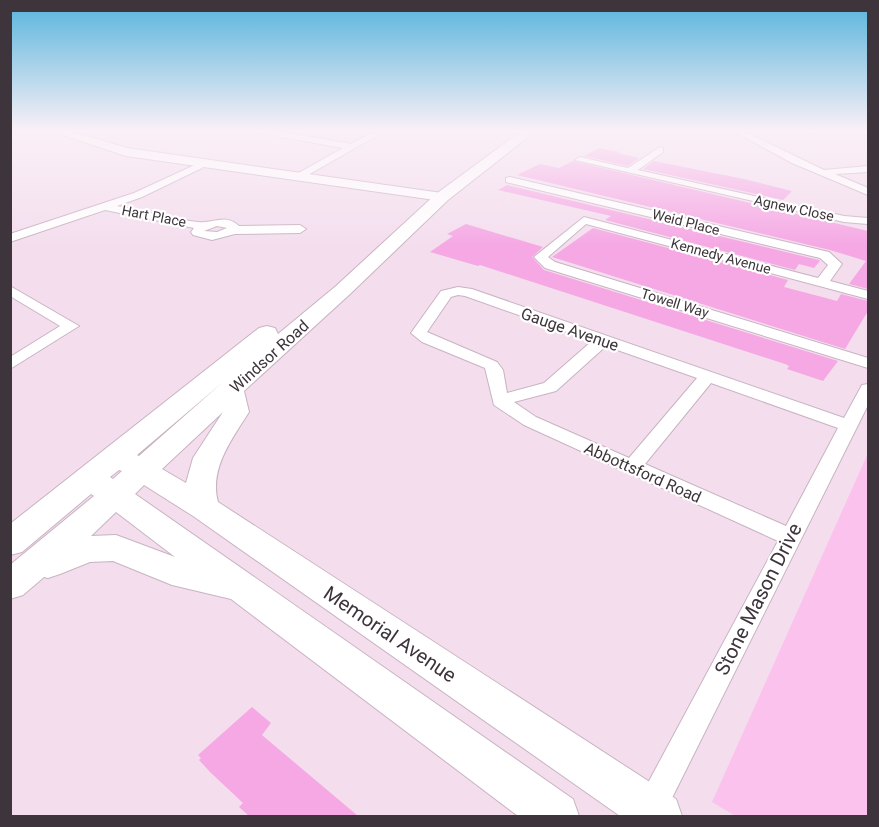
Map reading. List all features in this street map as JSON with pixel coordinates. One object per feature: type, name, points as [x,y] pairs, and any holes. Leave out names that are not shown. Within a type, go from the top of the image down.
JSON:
[{"type":"main road","name":"Windsor Road","points":[[14,582],[103,487],[314,294],[469,169]]},
{"type":"main road","name":"Windsor Road","points":[[131,463],[231,390],[343,290],[435,196],[475,169]]},
{"type":"main road","points":[[204,508],[199,488],[201,472],[236,412],[231,390]]},
{"type":"main road","name":"Memorial Avenue","points":[[131,463],[204,508],[654,813]]},
{"type":"main road","name":"Windsor Road","points":[[10,543],[103,487]]},
{"type":"main road","points":[[103,487],[556,816]]},
{"type":"main road","points":[[14,582],[72,553],[101,547],[116,548],[184,575],[241,589]]},
{"type":"street","points":[[10,238],[144,193],[194,169]]},
{"type":"street","points":[[238,169],[435,196]]},
{"type":"street","points":[[299,177],[314,169]]},
{"type":"street","name":"Agnew Close","points":[[619,169],[844,219],[868,221]]},
{"type":"street","points":[[630,171],[633,169]]},
{"type":"street","points":[[815,169],[868,192]]},
{"type":"street","points":[[826,173],[868,170]]},
{"type":"street","name":"Weid Place","points":[[510,180],[824,255],[835,264],[821,283]]},
{"type":"street","name":"Hart Place","points":[[106,207],[201,226],[223,222],[234,226],[232,231],[300,229]]},
{"type":"street","name":"Kennedy Avenue","points":[[584,220],[865,295]]},
{"type":"street","name":"Towell Way","points":[[584,220],[541,255],[541,260],[868,363]]},
{"type":"street","points":[[10,290],[72,326],[10,364]]},
{"type":"street","name":"Gauge Avenue","points":[[500,401],[495,370],[491,365],[427,339],[419,333],[446,294],[458,291],[468,292],[849,426]]},
{"type":"street","points":[[500,401],[550,387],[603,340]]},
{"type":"street","points":[[632,466],[707,377]]},
{"type":"street","name":"Stone Mason Drive","points":[[654,813],[790,537],[868,389]]},
{"type":"street","name":"Abbottsford Road","points":[[500,401],[530,421],[790,537]]},
{"type":"shaded area","points":[[868,453],[868,816],[735,816],[712,802]]},
{"type":"building","points":[[530,169],[605,169],[868,231],[868,289],[849,284],[866,261],[830,250],[517,175]]},
{"type":"building","points":[[643,169],[692,169],[792,191],[783,200]]},
{"type":"building","points":[[507,185],[820,261],[814,268],[799,264],[795,270],[605,220],[611,216],[498,190]]},
{"type":"building","points":[[466,224],[543,247],[532,257],[544,270],[838,361],[823,381],[787,369],[789,366],[785,364],[480,265],[430,252],[453,236],[447,234]]},
{"type":"building","points":[[593,228],[788,280],[784,287],[837,301],[841,294],[868,301],[868,311],[845,349],[552,257]]},
{"type":"building","points":[[252,707],[271,723],[262,735],[358,816],[249,816],[239,807],[243,803],[210,772],[199,760],[201,758],[198,755]]}]
